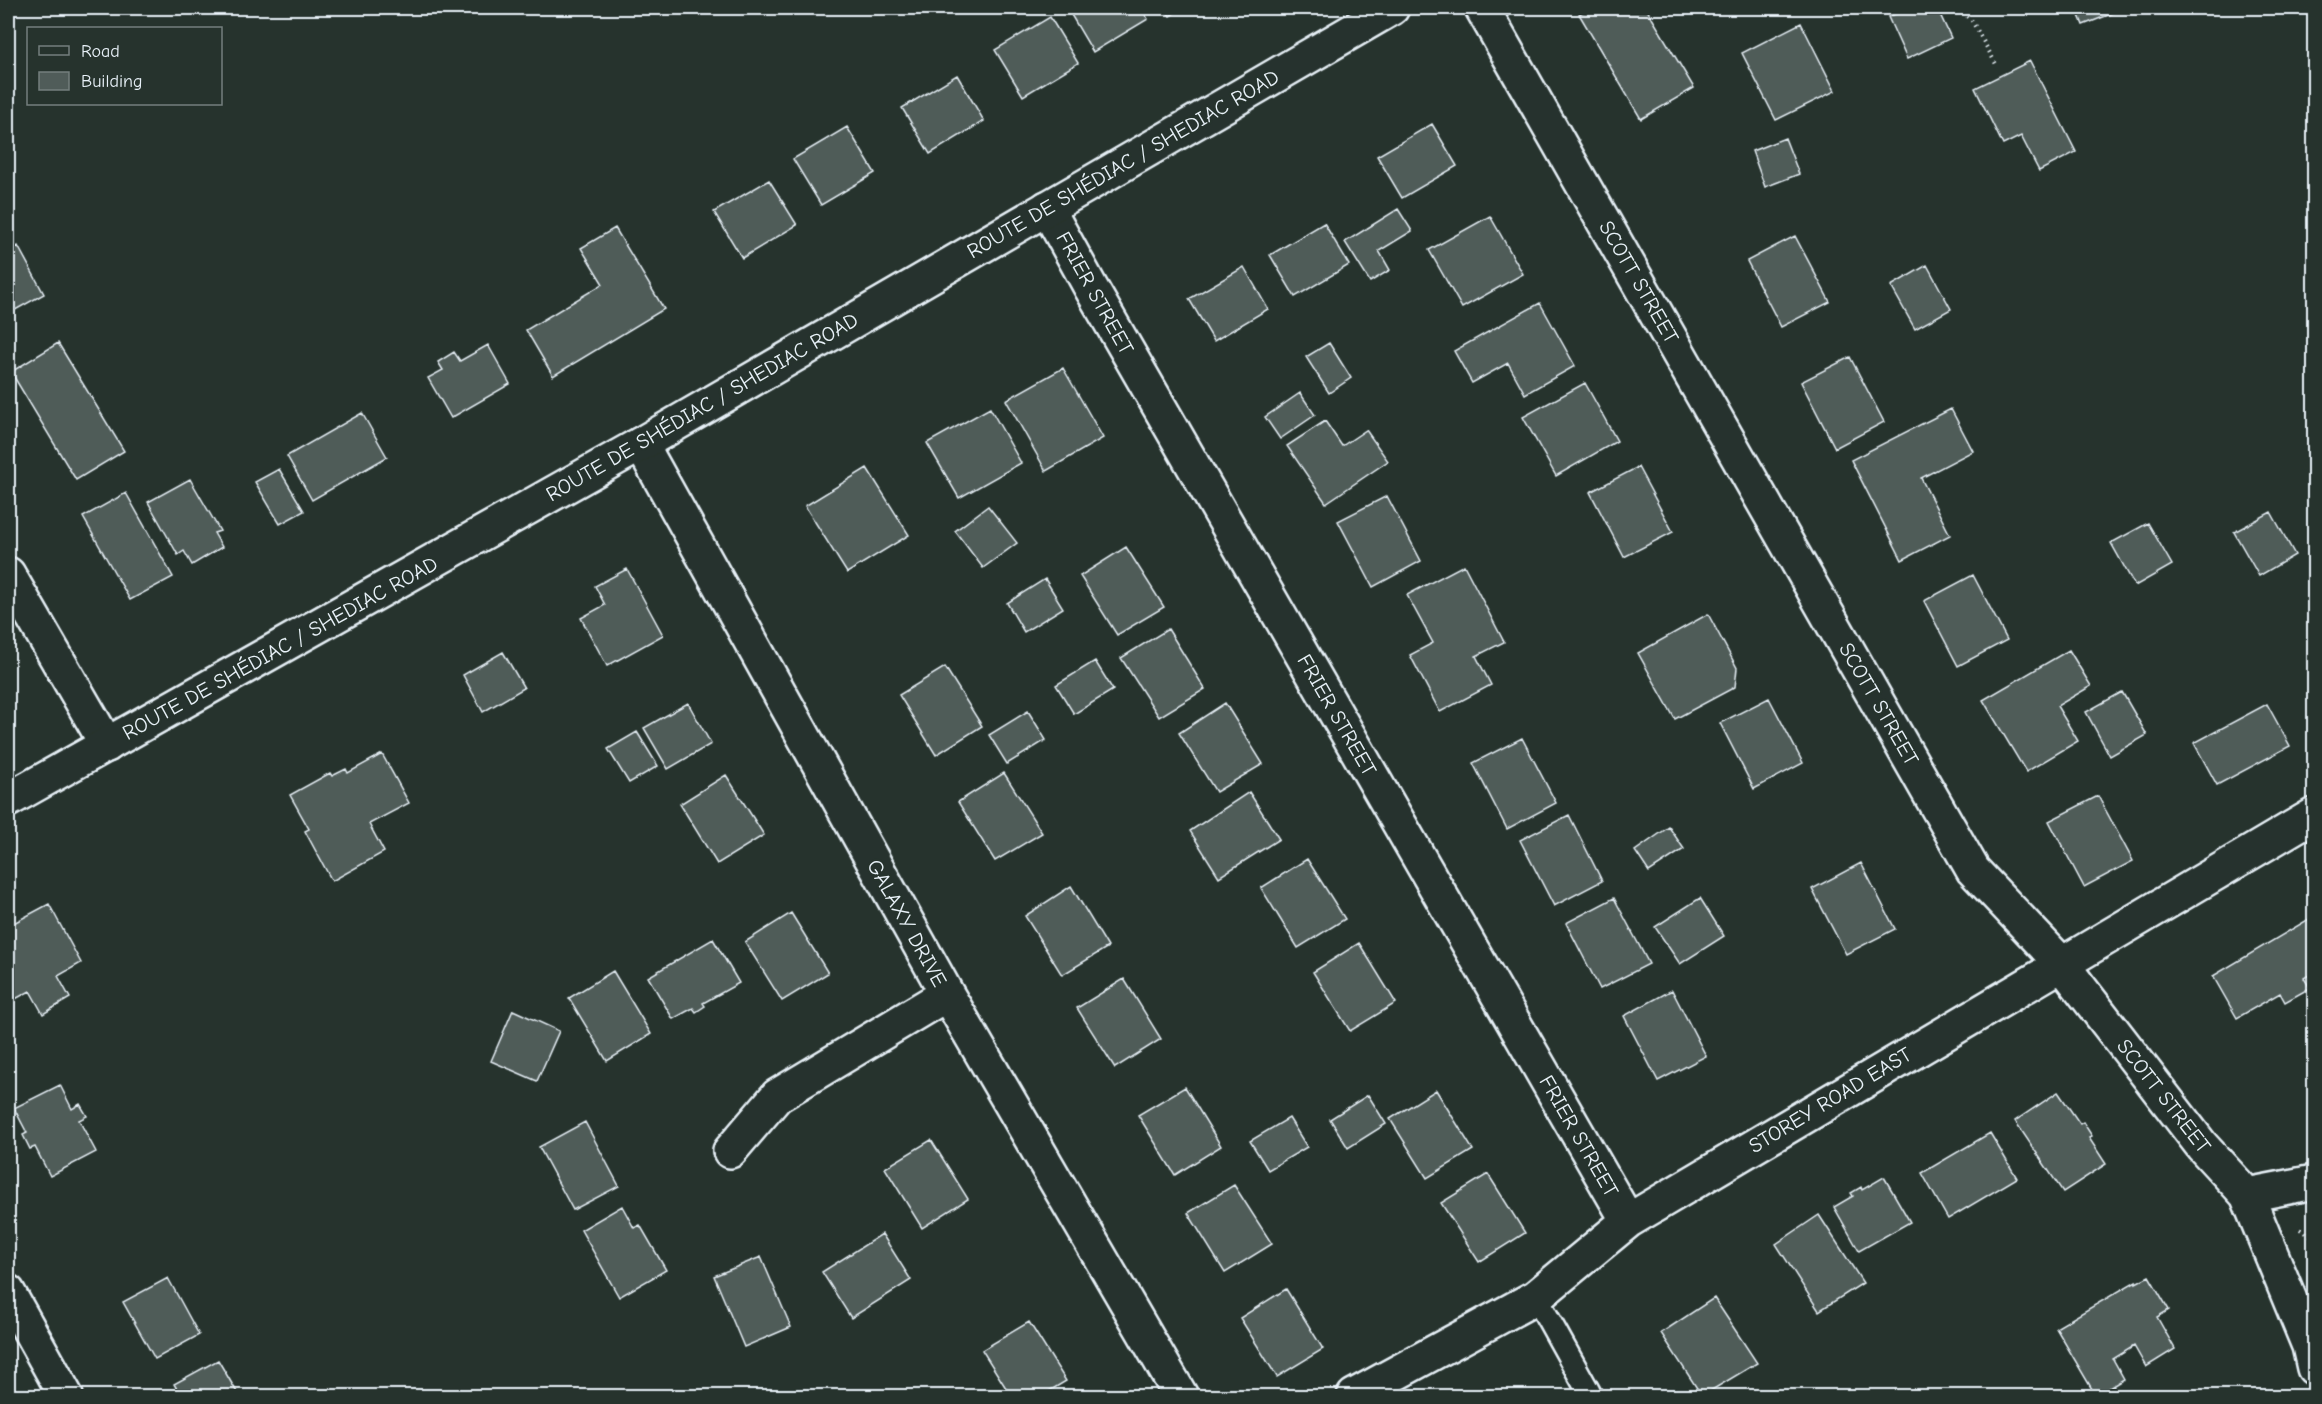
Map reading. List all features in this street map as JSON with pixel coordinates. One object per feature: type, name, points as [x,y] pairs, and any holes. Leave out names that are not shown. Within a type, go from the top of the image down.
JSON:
[{"type":"street","name":"ROUTE DE SHÉDIAC / SHEDIAC ROAD","points":[[8,800],[641,444],[1392,8]]},
{"type":"street","name":"SCOTT STREET","points":[[1482,8],[1973,870],[2061,963],[2202,1146],[2247,1195],[2309,1346],[2314,1368]]},
{"type":"street","name":"FRIER STREET","points":[[1047,208],[1628,1221]]},
{"type":"street","name":"GALAXY DRIVE","points":[[641,444],[946,994],[1181,1396]]},
{"type":"street","points":[[8,574],[107,745]]},
{"type":"street","name":"STOREY ROAD EAST","points":[[1354,1396],[1536,1297],[1628,1221],[2314,815]]},
{"type":"street","points":[[730,1151],[777,1096],[946,994]]},
{"type":"street","points":[[2247,1195],[2314,1182]]},
{"type":"street","points":[[8,1292],[66,1396]]},
{"type":"lane","points":[[1536,1297],[1591,1396]]},
{"type":"path","points":[[1958,8],[1972,21],[1996,64]]},
{"type":"building","points":[[1067,8],[1141,8],[1148,19],[1093,52]]},
{"type":"building","points":[[1164,8],[1183,8],[1170,16]]},
{"type":"building","points":[[1590,8],[1646,8],[1694,88],[1641,119],[1579,14]]},
{"type":"building","points":[[1910,8],[1937,8],[1951,38],[1907,59],[1888,17]]},
{"type":"building","points":[[2076,8],[2114,8],[2116,12],[2083,25]]},
{"type":"building","points":[[1050,17],[1078,63],[1023,96],[995,50]]},
{"type":"building","points":[[1801,23],[1835,91],[1776,120],[1742,53]]},
{"type":"building","points":[[2030,61],[2076,152],[2039,171],[2021,136],[2003,145],[1975,88]]},
{"type":"building","points":[[957,75],[984,121],[930,154],[902,108]]},
{"type":"building","points":[[1432,124],[1457,166],[1402,198],[1377,156]]},
{"type":"building","points":[[847,127],[875,173],[821,205],[793,159]]},
{"type":"building","points":[[1785,138],[1799,174],[1765,187],[1752,151]]},
{"type":"building","points":[[769,180],[797,225],[742,258],[714,212]]},
{"type":"building","points":[[1398,209],[1412,231],[1379,251],[1390,270],[1370,282],[1345,242]]},
{"type":"building","points":[[1490,216],[1523,274],[1462,308],[1429,250]]},
{"type":"building","points":[[1324,223],[1349,265],[1295,297],[1270,255]]},
{"type":"building","points":[[615,228],[664,309],[553,376],[526,330],[603,284],[581,248]]},
{"type":"building","points":[[1795,236],[1830,302],[1781,327],[1747,261]]},
{"type":"building","points":[[18,246],[44,294],[8,314],[8,252]]},
{"type":"building","points":[[1927,265],[1951,309],[1915,329],[1891,286]]},
{"type":"building","points":[[1244,267],[1268,309],[1214,341],[1189,299]]},
{"type":"building","points":[[1540,303],[1575,366],[1525,394],[1508,363],[1472,383],[1454,351]]},
{"type":"building","points":[[58,343],[124,451],[76,480],[11,372]]},
{"type":"building","points":[[1329,343],[1351,378],[1329,393],[1306,357]]},
{"type":"building","points":[[488,345],[510,384],[451,418],[428,378],[443,370],[438,362],[454,352],[460,361]]},
{"type":"building","points":[[1850,357],[1884,422],[1835,448],[1801,382]]},
{"type":"building","points":[[1063,368],[1103,438],[1046,471],[1006,400]]},
{"type":"building","points":[[1585,383],[1617,441],[1556,476],[1523,417]]},
{"type":"building","points":[[1300,393],[1315,415],[1280,439],[1265,417]]},
{"type":"building","points":[[990,408],[1021,463],[959,498],[927,443]]},
{"type":"building","points":[[1951,409],[1973,451],[1921,478],[1950,535],[1902,560],[1851,460]]},
{"type":"building","points":[[362,413],[387,457],[312,500],[287,456]]},
{"type":"building","points":[[1325,421],[1342,446],[1366,430],[1388,461],[1326,503],[1287,446]]},
{"type":"building","points":[[1638,467],[1673,532],[1624,557],[1590,492]]},
{"type":"building","points":[[867,468],[909,535],[847,573],[805,506]]},
{"type":"building","points":[[279,469],[304,511],[280,524],[255,482]]},
{"type":"building","points":[[190,479],[220,531],[214,533],[222,547],[192,565],[184,551],[178,555],[148,502]]},
{"type":"building","points":[[126,493],[173,577],[130,600],[83,517]]},
{"type":"building","points":[[1387,496],[1421,561],[1373,587],[1338,521]]},
{"type":"building","points":[[988,506],[1017,543],[983,568],[955,531]]},
{"type":"building","points":[[2271,512],[2295,555],[2259,576],[2234,532]]},
{"type":"building","points":[[2148,523],[2172,565],[2135,586],[2111,543]]},
{"type":"building","points":[[1126,547],[1164,607],[1117,635],[1080,576]]},
{"type":"building","points":[[1464,565],[1504,642],[1476,656],[1491,685],[1440,712],[1410,655],[1433,643],[1407,595]]},
{"type":"building","points":[[627,569],[663,635],[607,666],[581,618],[605,605],[595,586]]},
{"type":"building","points":[[1973,575],[2007,640],[1958,666],[1924,601]]},
{"type":"building","points":[[1045,579],[1063,608],[1024,632],[1007,603]]},
{"type":"building","points":[[1708,614],[1737,668],[1735,687],[1675,719],[1638,653]]},
{"type":"building","points":[[1168,629],[1205,689],[1159,717],[1121,658]]},
{"type":"building","points":[[2069,650],[2091,686],[2057,706],[2078,741],[2026,772],[1983,700]]},
{"type":"building","points":[[503,652],[524,688],[483,712],[463,675]]},
{"type":"building","points":[[1095,661],[1113,690],[1074,714],[1056,685]]},
{"type":"building","points":[[945,667],[982,726],[936,755],[899,695]]},
{"type":"building","points":[[2122,692],[2147,735],[2110,756],[2086,712]]},
{"type":"building","points":[[1769,698],[1803,763],[1754,789],[1720,723]]},
{"type":"building","points":[[688,703],[711,744],[668,769],[644,728]]},
{"type":"building","points":[[1225,703],[1263,764],[1216,792],[1179,733]]},
{"type":"building","points":[[2267,704],[2290,746],[2217,785],[2194,743]]},
{"type":"building","points":[[1028,711],[1046,740],[1007,764],[989,735]]},
{"type":"building","points":[[637,732],[658,766],[629,783],[608,749]]},
{"type":"building","points":[[1522,738],[1556,803],[1507,829],[1473,763]]},
{"type":"building","points":[[382,754],[409,803],[369,824],[384,852],[332,881],[305,831],[309,829],[290,795],[330,773],[332,776],[346,769],[348,773]]},
{"type":"building","points":[[1004,773],[1042,833],[995,861],[958,802]]},
{"type":"building","points":[[726,775],[764,835],[717,864],[680,804]]},
{"type":"building","points":[[1249,792],[1279,839],[1219,877],[1190,831]]},
{"type":"building","points":[[2098,796],[2133,861],[2084,887],[2049,821]]},
{"type":"building","points":[[1569,815],[1602,881],[1554,906],[1520,840]]},
{"type":"building","points":[[1669,827],[1684,849],[1649,872],[1635,851]]},
{"type":"building","points":[[1307,859],[1345,919],[1298,948],[1261,888]]},
{"type":"building","points":[[1861,863],[1895,929],[1846,954],[1812,889]]},
{"type":"building","points":[[1071,886],[1108,947],[1062,975],[1025,916]]},
{"type":"building","points":[[1614,898],[1649,964],[1600,989],[1566,923]]},
{"type":"building","points":[[1700,898],[1724,936],[1680,964],[1655,927]]},
{"type":"building","points":[[49,904],[81,963],[58,976],[70,998],[43,1014],[30,991],[8,1003],[8,926]]},
{"type":"building","points":[[791,913],[828,973],[782,1001],[745,942]]},
{"type":"building","points":[[2314,916],[2314,972],[2304,978],[2310,988],[2285,1002],[2280,993],[2237,1018],[2213,976]]},
{"type":"building","points":[[713,939],[739,983],[703,1003],[705,1006],[696,1012],[693,1008],[673,1019],[648,977]]},
{"type":"building","points":[[1359,943],[1396,1003],[1350,1031],[1313,972]]},
{"type":"building","points":[[613,971],[651,1034],[607,1061],[569,998]]},
{"type":"building","points":[[1124,979],[1161,1039],[1115,1068],[1077,1008]]},
{"type":"building","points":[[1672,990],[1706,1056],[1658,1081],[1624,1016]]},
{"type":"building","points":[[513,1010],[559,1031],[537,1081],[491,1061]]},
{"type":"building","points":[[60,1085],[72,1109],[80,1104],[87,1116],[79,1120],[96,1152],[50,1176],[35,1147],[30,1149],[23,1135],[27,1133],[14,1108]]},
{"type":"building","points":[[1185,1087],[1221,1146],[1175,1175],[1138,1115]]},
{"type":"building","points":[[1436,1090],[1473,1150],[1427,1178],[1390,1119]]},
{"type":"building","points":[[2058,1092],[2080,1124],[2083,1122],[2092,1136],[2089,1138],[2106,1164],[2063,1192],[2015,1121]]},
{"type":"building","points":[[1368,1095],[1386,1124],[1348,1148],[1330,1119]]},
{"type":"building","points":[[1289,1118],[1307,1147],[1268,1170],[1250,1141]]},
{"type":"building","points":[[585,1122],[619,1186],[573,1210],[539,1147]]},
{"type":"building","points":[[1990,1133],[2017,1178],[1948,1219],[1922,1173]]},
{"type":"building","points":[[931,1140],[968,1199],[922,1228],[885,1168]]},
{"type":"building","points":[[1488,1174],[1525,1233],[1479,1262],[1441,1203]]},
{"type":"building","points":[[1884,1177],[1910,1222],[1859,1251],[1834,1207],[1853,1196],[1851,1193],[1861,1187],[1862,1190]]},
{"type":"building","points":[[1234,1185],[1272,1244],[1225,1273],[1188,1213]]},
{"type":"building","points":[[622,1206],[634,1228],[640,1225],[666,1270],[619,1297],[581,1230]]},
{"type":"building","points":[[1819,1215],[1863,1283],[1819,1311],[1776,1244]]},
{"type":"building","points":[[882,1234],[911,1280],[851,1318],[822,1272]]},
{"type":"building","points":[[761,1257],[791,1327],[744,1347],[714,1276]]},
{"type":"building","points":[[2149,1276],[2169,1310],[2157,1317],[2175,1349],[2146,1367],[2134,1346],[2113,1359],[2124,1379],[2096,1396],[2056,1328],[2136,1281],[2136,1283]]},
{"type":"building","points":[[168,1278],[199,1335],[155,1359],[123,1302]]},
{"type":"building","points":[[1286,1289],[1323,1349],[1277,1377],[1240,1318]]},
{"type":"building","points":[[1714,1298],[1757,1363],[1702,1396],[1661,1333]]},
{"type":"building","points":[[1029,1322],[1066,1381],[1041,1396],[1011,1396],[982,1350]]},
{"type":"building","points":[[218,1360],[238,1394],[234,1396],[181,1396],[174,1384]]}]
